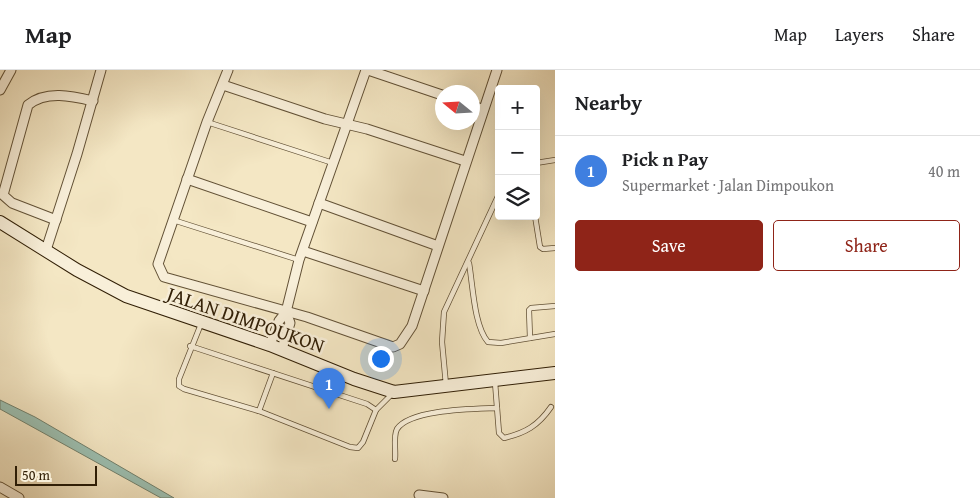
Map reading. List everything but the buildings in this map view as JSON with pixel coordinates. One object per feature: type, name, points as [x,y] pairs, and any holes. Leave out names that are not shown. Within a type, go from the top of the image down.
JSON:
[{"type":"street","points":[[0,90],[11,70]]},
{"type":"street","points":[[46,250],[101,70]]},
{"type":"street","points":[[228,70],[207,122],[158,264],[164,277],[307,317],[393,347],[400,344],[412,326],[482,109],[497,70]]},
{"type":"street","points":[[276,347],[290,323],[286,312],[299,260],[346,124],[367,70],[435,93]]},
{"type":"street","points":[[223,85],[465,161]]},
{"type":"street","points":[[56,220],[12,203],[3,195],[28,105],[44,97],[68,96],[93,101]]},
{"type":"street","points":[[187,179],[312,222]]},
{"type":"street","points":[[319,203],[438,246]]},
{"type":"street","name":"JALAN DIMPOUKON","points":[[0,222],[108,287],[201,323],[276,347],[354,379],[394,392],[555,373]]},
{"type":"street","points":[[303,251],[424,291]]},
{"type":"street","points":[[0,487],[19,498]]},
{"type":"street","points":[[419,495],[442,498]]},
{"type":"lane","points":[[207,122],[333,163]]},
{"type":"lane","points":[[540,162],[555,160]]},
{"type":"lane","points":[[446,386],[442,342],[444,312],[495,203]]},
{"type":"lane","points":[[173,220],[299,260]]},
{"type":"lane","points":[[536,220],[540,247],[544,250],[555,248]]},
{"type":"lane","points":[[469,262],[481,334],[488,342],[501,343],[555,334]]},
{"type":"lane","points":[[530,338],[529,310],[531,308],[555,306]]},
{"type":"lane","points":[[201,323],[190,346],[179,379],[179,386],[184,389],[258,411],[350,448],[358,448],[363,442],[376,410],[394,392]]},
{"type":"lane","points":[[190,346],[367,404],[376,410]]},
{"type":"lane","points":[[258,411],[273,373]]},
{"type":"lane","points":[[495,381],[499,433],[504,438],[530,430],[542,420],[551,407]]},
{"type":"lane","points":[[396,459],[396,432],[405,421],[414,417],[497,408]]},
{"type":"shaded area","points":[[0,400],[35,417],[174,498],[161,498],[0,409]]},
{"type":"place","name":"Pick n Pay","points":[[329,409]]}]
